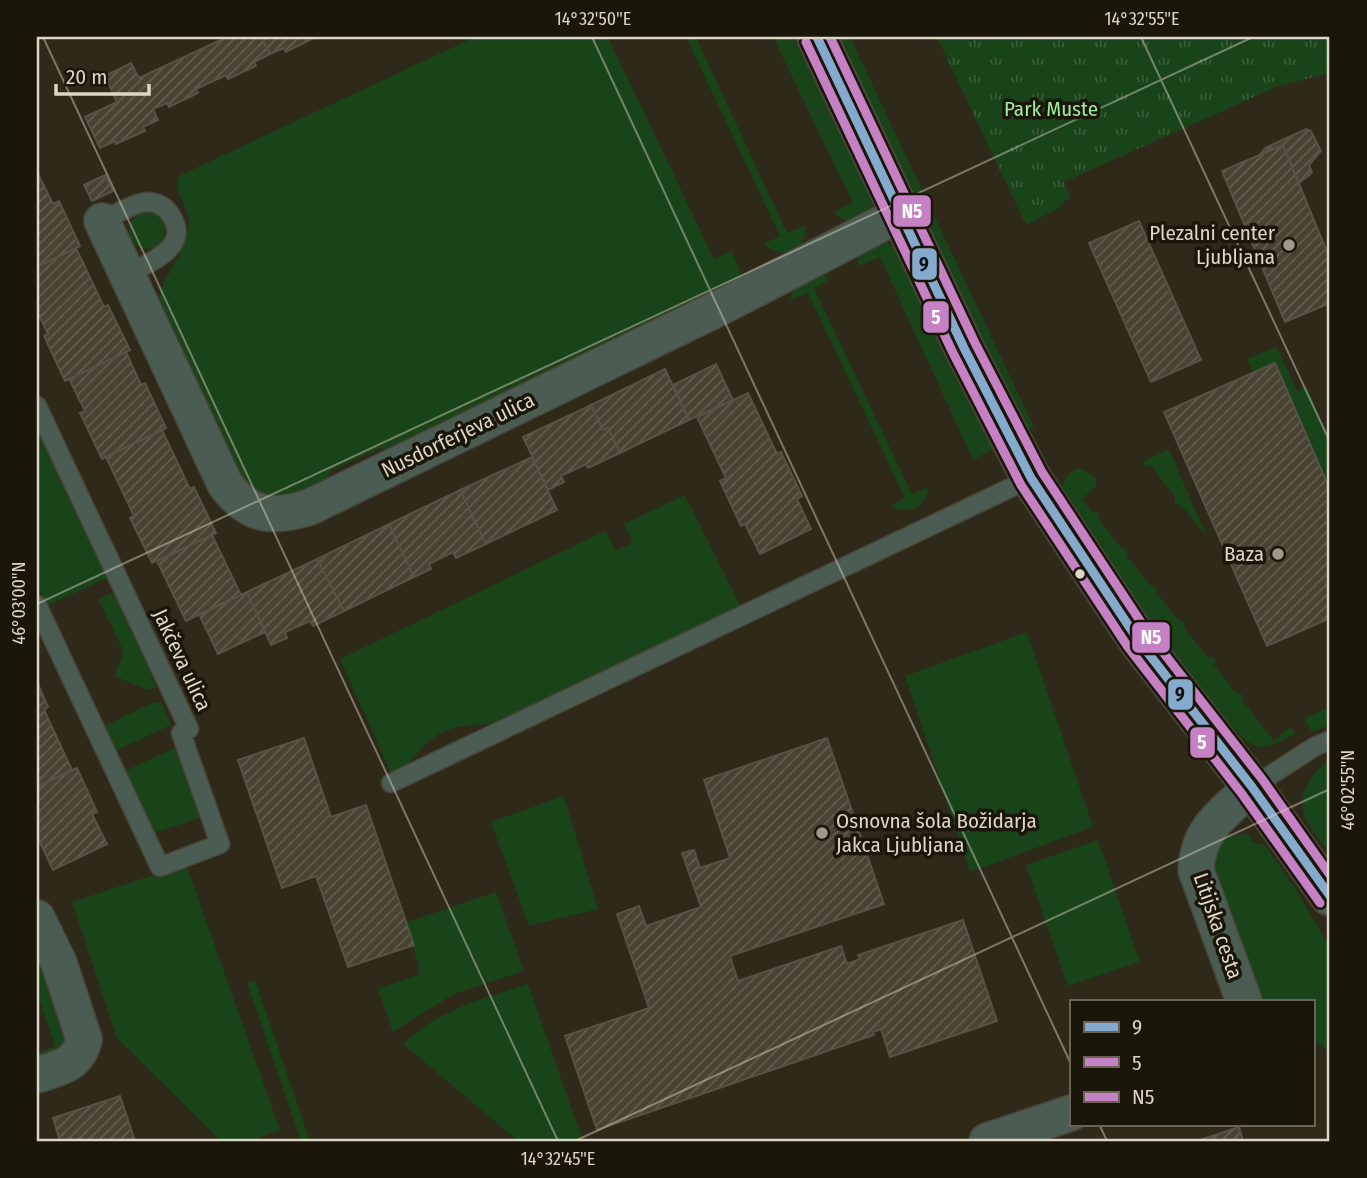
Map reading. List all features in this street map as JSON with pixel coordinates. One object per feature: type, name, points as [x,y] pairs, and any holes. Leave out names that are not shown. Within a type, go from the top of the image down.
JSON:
[{"type":"street","points":[[817,37],[964,348],[1031,478],[1138,640],[1252,787],[1330,896]]},
{"type":"street","name":"Nusdorferjeva ulica","points":[[102,221],[225,485],[247,507],[281,515],[322,502],[711,311],[900,214]]},
{"type":"street","name":"Litijska cesta","points":[[1244,1000],[1196,870],[1197,850],[1205,833],[1252,787]]},
{"type":"street","points":[[37,918],[59,963],[84,1039],[81,1052],[73,1062],[37,1075]]},
{"type":"street","points":[[987,1141],[1070,1113]]},
{"type":"lane","name":"Nusdorferjeva ulica","points":[[102,221],[147,202],[161,205],[173,219],[176,236],[166,252],[127,274]]},
{"type":"lane","name":"Jakčeva ulica","points":[[37,406],[189,729],[181,733],[220,844],[160,867],[37,606]]},
{"type":"lane","points":[[391,783],[1031,478]]},
{"type":"lane","points":[[1252,787],[1314,747],[1330,740]]},
{"type":"green space","points":[[475,37],[608,37],[714,259],[732,251],[744,280],[402,452],[380,448],[332,470],[315,495],[305,500],[248,495],[157,306],[163,285],[184,244],[189,223],[178,191],[179,176]]},
{"type":"green space","points":[[686,37],[696,37],[787,233],[805,225],[803,241],[793,251],[779,252],[764,244],[780,236]]},
{"type":"green space","points":[[773,37],[799,37],[874,199],[870,212],[846,220],[833,212],[853,203]]},
{"type":"green space","points":[[835,37],[850,37],[1034,427],[1025,432]]},
{"type":"green space","name":"Park Muste","points":[[937,37],[1330,37],[1330,73],[1278,86],[1064,182],[1070,196],[1059,208],[1026,225]]},
{"type":"green space","points":[[147,213],[160,218],[165,231],[160,244],[147,249],[134,244],[129,231],[134,218]]},
{"type":"green space","points":[[888,243],[904,256],[995,448],[973,460],[880,257],[858,266],[858,258],[868,246]]},
{"type":"green space","points":[[815,274],[823,275],[829,280],[814,288],[912,494],[928,487],[924,500],[916,508],[904,510],[891,506],[905,498],[808,293],[790,300],[794,287]]},
{"type":"green space","points":[[1277,347],[1297,391],[1307,387],[1330,443],[1330,490],[1275,364],[1253,373],[1247,359]]},
{"type":"green space","points":[[37,426],[109,577],[47,606],[37,583]]},
{"type":"green space","points":[[1169,449],[1207,537],[1181,505],[1175,504],[1175,497],[1150,465],[1146,467],[1142,462]]},
{"type":"green space","points":[[1077,468],[1093,475],[1097,481],[1096,486],[1082,499],[1092,512],[1099,513],[1099,519],[1121,548],[1127,549],[1127,556],[1150,585],[1156,587],[1156,592],[1179,621],[1185,622],[1184,628],[1208,657],[1215,659],[1214,665],[1236,693],[1243,695],[1243,701],[1274,741],[1289,728],[1293,729],[1295,734],[1263,747],[1250,743],[1235,729],[1229,733],[1147,625],[1061,489],[1067,475]]},
{"type":"green space","points":[[685,495],[741,607],[502,723],[450,729],[433,738],[405,766],[391,773],[340,659],[605,531],[616,551],[633,542],[624,524]]},
{"type":"green space","points":[[116,591],[143,649],[156,687],[148,690],[114,676],[124,652],[98,599]]},
{"type":"green space","points":[[1027,632],[1093,827],[970,872],[905,676]]},
{"type":"green space","points":[[154,702],[163,705],[171,725],[115,751],[104,726]]},
{"type":"green space","points":[[1330,706],[1330,725],[1312,732],[1304,719]]},
{"type":"green space","points":[[177,747],[201,818],[153,833],[125,771]]},
{"type":"green space","points":[[1330,761],[1330,853],[1307,822],[1303,800],[1307,784],[1317,770]]},
{"type":"green space","points":[[564,796],[598,909],[529,926],[491,822]]},
{"type":"green space","points":[[1248,833],[1252,842],[1268,849],[1330,947],[1330,1052],[1314,1041],[1314,1000],[1256,1000],[1210,877],[1217,846],[1228,837]]},
{"type":"green space","points":[[1098,840],[1140,962],[1068,986],[1026,865]]},
{"type":"green space","points":[[186,864],[280,1130],[248,1141],[221,1141],[117,1038],[72,902]]},
{"type":"green space","points":[[496,892],[524,971],[454,994],[393,1032],[378,989],[420,974],[407,922]]},
{"type":"green space","points":[[37,947],[67,1040],[66,1045],[43,1057],[37,1053],[55,1046],[37,993]]},
{"type":"green space","points":[[255,980],[310,1141],[301,1141],[247,983]]},
{"type":"green space","points":[[528,984],[583,1141],[518,1141],[403,1044],[446,1014],[478,1000]]},
{"type":"building","points":[[227,37],[261,37],[270,54],[254,62],[256,66],[228,79],[226,75],[196,89],[198,93],[169,107],[167,103],[153,109],[158,120],[143,127],[145,131],[100,148],[85,117],[117,102],[105,76],[131,63],[139,78]]},
{"type":"building","points":[[261,37],[314,38],[286,52],[284,48],[270,54]]},
{"type":"building","points":[[1306,129],[1311,131],[1321,151],[1309,165],[1312,173],[1299,183],[1283,145],[1261,153],[1265,148]]},
{"type":"building","name":"Plezalni center Ljubljana","points":[[1283,145],[1330,259],[1330,303],[1285,322],[1222,171]]},
{"type":"building","points":[[38,174],[53,204],[59,201],[80,246],[37,267]]},
{"type":"building","points":[[105,175],[113,191],[92,201],[84,185]]},
{"type":"building","points":[[1139,221],[1201,360],[1151,382],[1089,243]]},
{"type":"building","points":[[76,248],[104,307],[108,305],[130,350],[65,381],[44,336],[48,334],[37,311],[37,267]]},
{"type":"building","points":[[126,352],[141,385],[145,383],[166,428],[102,459],[80,413],[85,411],[69,379]]},
{"type":"building","name":"Baza","points":[[1275,363],[1330,490],[1330,618],[1267,646],[1164,412]]},
{"type":"building","points":[[716,364],[733,400],[689,420],[673,385]]},
{"type":"building","points":[[665,369],[689,420],[620,453],[608,428],[603,430],[591,405]]},
{"type":"building","points":[[748,393],[777,454],[781,452],[802,496],[797,499],[811,529],[760,554],[745,524],[741,526],[720,481],[726,478],[697,417]]},
{"type":"building","points":[[591,405],[603,430],[608,428],[620,453],[588,468],[586,464],[561,476],[564,482],[548,490],[523,437]]},
{"type":"building","points":[[162,430],[190,489],[194,487],[216,533],[152,563],[130,518],[134,516],[106,457]]},
{"type":"building","points":[[532,457],[557,510],[486,544],[460,490]]},
{"type":"building","points":[[460,490],[486,544],[456,558],[453,552],[429,564],[431,569],[414,577],[389,524]]},
{"type":"building","points":[[389,524],[414,577],[344,611],[317,559]]},
{"type":"building","points":[[212,535],[241,595],[186,621],[157,561]]},
{"type":"building","points":[[317,559],[344,611],[313,626],[310,621],[285,632],[287,638],[271,645],[247,592]]},
{"type":"building","points":[[247,592],[265,632],[218,654],[199,614]]},
{"type":"building","points":[[37,682],[48,707],[44,710],[72,770],[37,787]]},
{"type":"building","points":[[304,738],[331,817],[366,805],[414,945],[348,967],[316,876],[282,888],[238,760]]},
{"type":"building","points":[[827,738],[884,904],[730,956],[738,981],[841,946],[847,964],[860,959],[858,955],[963,920],[997,1021],[890,1057],[881,1029],[873,1032],[874,1035],[597,1130],[565,1036],[649,1008],[617,914],[639,906],[646,926],[701,907],[682,853],[694,850],[700,868],[730,858],[704,780]]},
{"type":"building","points":[[77,768],[97,812],[92,814],[107,844],[53,870],[39,840],[37,841],[37,787]]},
{"type":"building","points":[[120,1096],[135,1141],[60,1141],[53,1118]]},
{"type":"building","points":[[1239,1127],[1243,1141],[1197,1141]]},
{"type":"transit line","name":"9","points":[[817,37],[964,348],[1031,478],[1138,640],[1252,787],[1330,896]]},
{"type":"transit line","name":"N5","points":[[830,37],[975,343],[1042,472],[1148,633],[1262,779],[1330,875]]},
{"type":"transit line","name":"5","points":[[806,42],[953,353],[1021,485],[1128,647],[1242,794],[1320,903]]},
{"type":"place","name":"Plezalni center Ljubljana","points":[[1289,245]]},
{"type":"place","name":"Baza","points":[[1278,554]]},
{"type":"place","name":"Osnovna šola Božidarja Jakca Ljubljana","points":[[822,833]]}]
